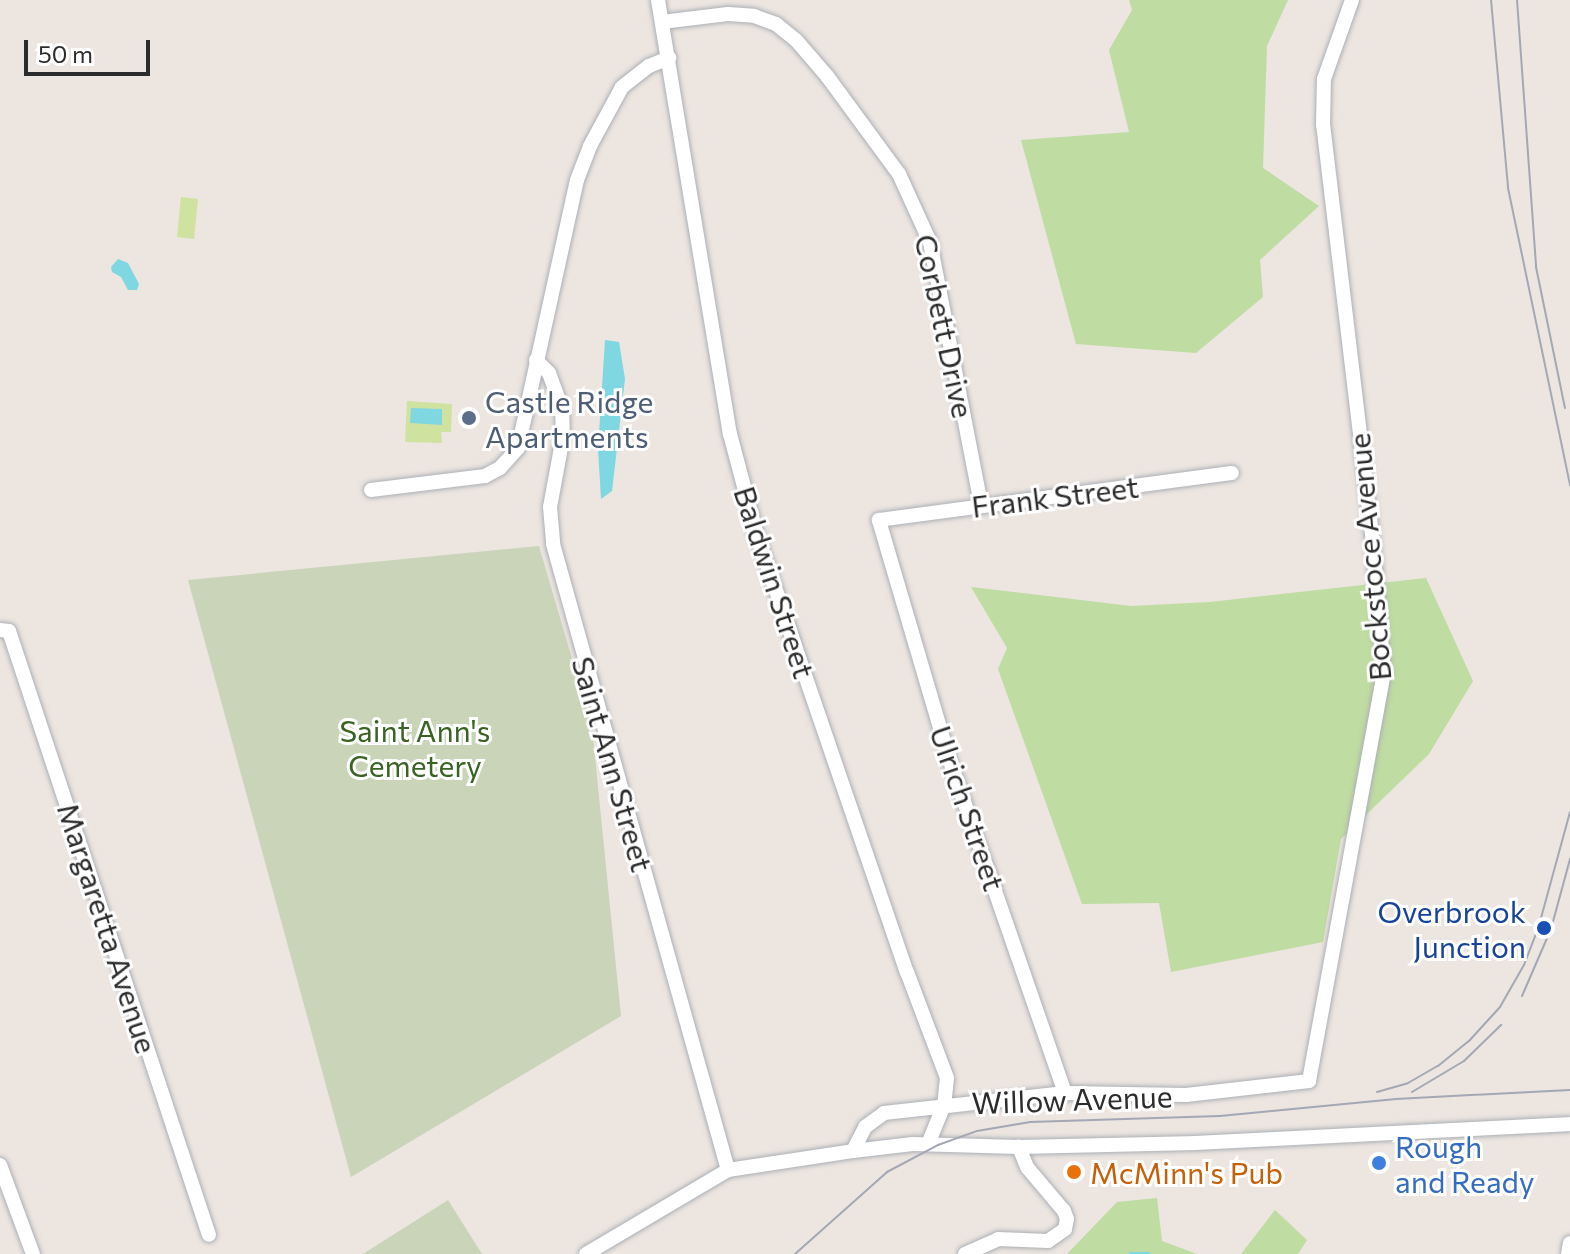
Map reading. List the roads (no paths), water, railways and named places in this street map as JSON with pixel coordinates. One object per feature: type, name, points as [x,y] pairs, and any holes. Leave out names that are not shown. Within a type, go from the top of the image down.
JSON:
[{"type":"street","name":"Baldwin Street","points":[[658,0],[737,462],[756,532],[907,972],[947,1078],[944,1105],[928,1144]]},
{"type":"street","name":"Bockstoce Avenue","points":[[1309,1081],[1384,674],[1373,543],[1323,125],[1324,79],[1352,0]]},
{"type":"street","name":"Corbett Drive","points":[[662,22],[728,14],[754,16],[776,24],[796,40],[817,64],[899,174],[930,242],[981,505]]},
{"type":"street","points":[[371,490],[485,476],[500,468],[518,448],[577,180],[590,146],[622,87],[649,66],[669,58]]},
{"type":"street","name":"Saint Ann Street","points":[[536,360],[549,373],[562,409],[563,437],[550,507],[553,544],[728,1170]]},
{"type":"street","name":"Frank Street","points":[[879,520],[1232,473]]},
{"type":"street","name":"Ulrich Street","points":[[879,520],[948,755],[1065,1093]]},
{"type":"street","name":"Margaretta Avenue","points":[[0,630],[9,631],[209,1235]]},
{"type":"street","name":"Willow Avenue","points":[[853,1151],[865,1127],[884,1113],[1065,1093],[1186,1095],[1309,1081]]},
{"type":"street","name":"Willow Avenue","points":[[586,1254],[728,1170],[853,1151],[928,1144],[1019,1147],[1306,1138],[1570,1124]]},
{"type":"street","points":[[965,1254],[998,1239],[1048,1241],[1065,1229],[1064,1211],[1027,1167],[1019,1147]]},
{"type":"street","points":[[0,1165],[33,1254]]},
{"type":"street","points":[[1568,1254],[1570,1243]]},
{"type":"water","points":[[118,259],[128,263],[139,284],[137,290],[128,290],[121,277],[112,272],[111,267]]},
{"type":"water","points":[[605,340],[619,342],[625,379],[612,491],[601,499],[598,449]]},
{"type":"water","points":[[411,408],[442,409],[442,425],[410,423]]},
{"type":"waterway","points":[[1131,1254],[1147,1254]]},
{"type":"tram line","points":[[1491,0],[1508,188],[1570,486]]},
{"type":"tram line","points":[[1517,0],[1536,267],[1565,408]]},
{"type":"tram line","points":[[1377,1092],[1408,1083],[1438,1066],[1469,1041],[1500,1007],[1524,965],[1538,929],[1570,812]]},
{"type":"tram line","points":[[1522,996],[1551,929],[1570,859]]},
{"type":"tram line","points":[[1412,1092],[1464,1061],[1501,1025]]},
{"type":"tram line","points":[[795,1254],[887,1172],[938,1145],[977,1131],[1030,1122],[1220,1116],[1396,1099],[1570,1090]]},
{"type":"place","name":"Castle Ridge Apartments","points":[[469,418]]},
{"type":"place","name":"Overbrook Junction","points":[[1544,928]]},
{"type":"place","name":"Rough and Ready","points":[[1379,1163]]},
{"type":"place","name":"McMinn's Pub","points":[[1074,1172]]},
{"type":"park label","name":"Saint Ann's Cemetery","points":[[415,747]]}]
